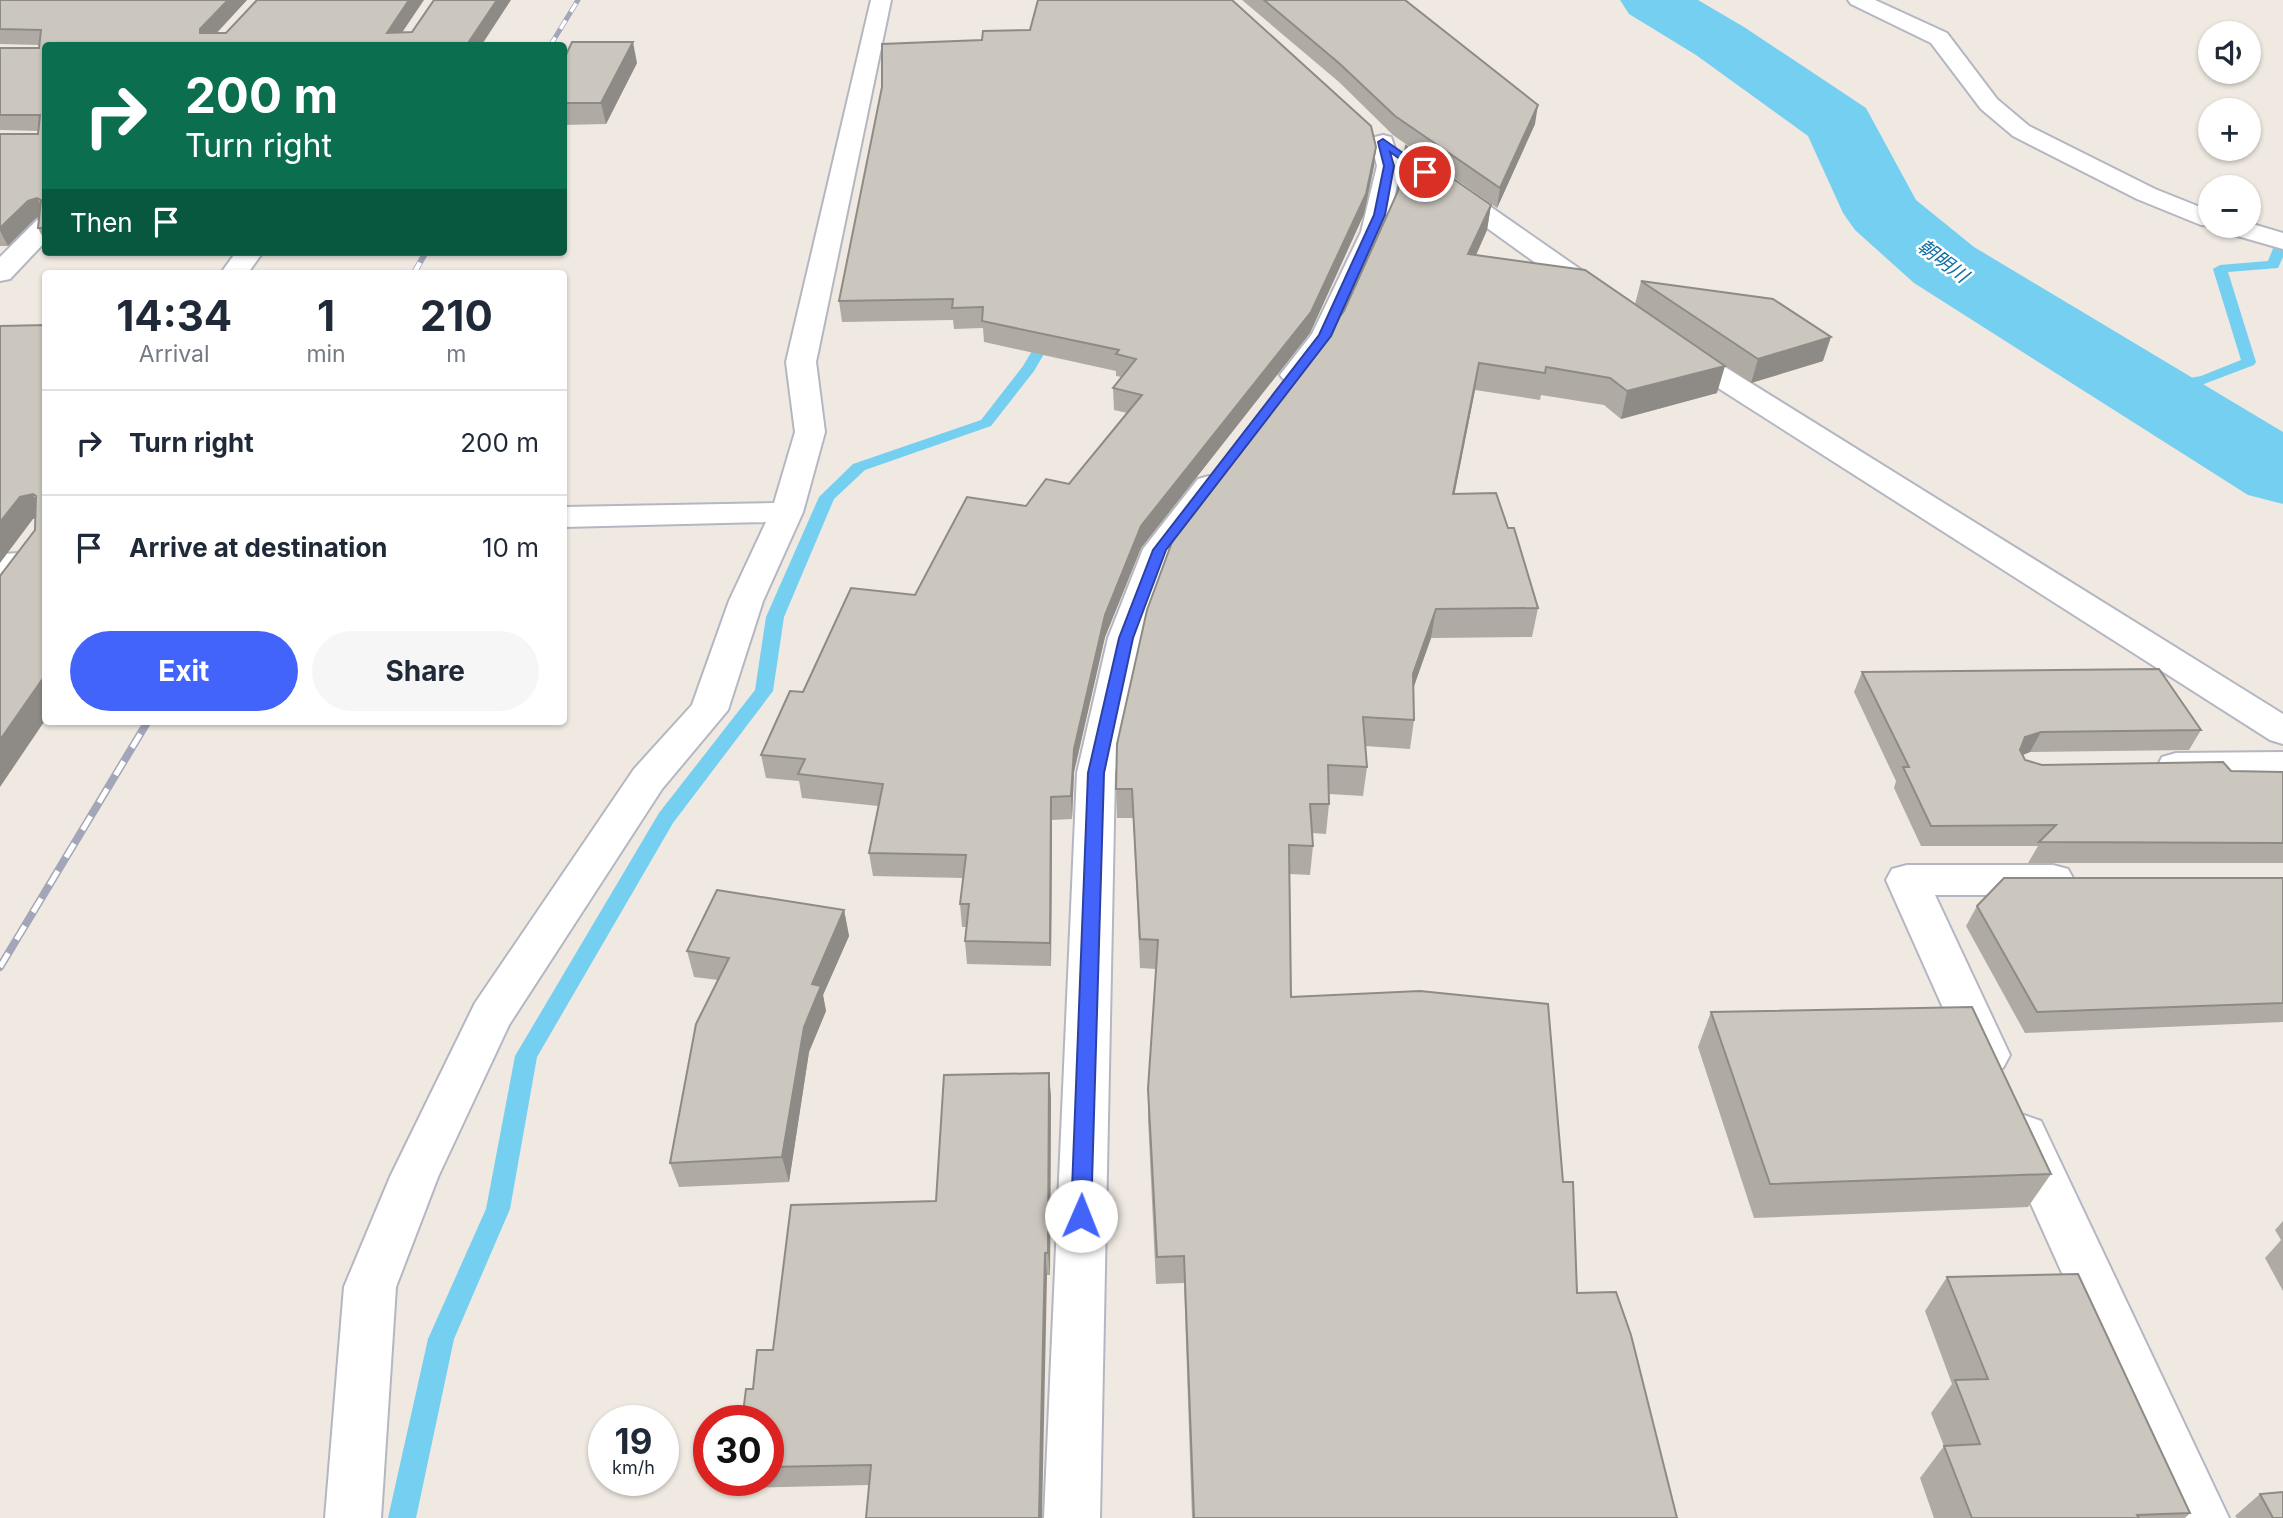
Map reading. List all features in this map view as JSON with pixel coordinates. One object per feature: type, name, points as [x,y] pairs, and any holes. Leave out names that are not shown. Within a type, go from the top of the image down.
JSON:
[{"type":"street","points":[[353,1518],[370,1287],[414,1177],[491,1016],[648,779],[709,710],[746,601],[787,512],[810,432],[801,362],[881,0]]},
{"type":"street","points":[[1858,0],[1938,38],[1989,104],[2021,131],[2146,194],[2198,215]]},
{"type":"street","points":[[1275,400],[1325,336],[1374,232],[1389,166],[1374,133],[1620,310]]},
{"type":"street","points":[[0,239],[39,232]]},
{"type":"street","points":[[0,273],[39,232]]},
{"type":"street","points":[[2261,235],[2283,241]]},
{"type":"street","points":[[236,270],[247,256]]},
{"type":"street","points":[[1653,333],[1719,379],[2283,732]]},
{"type":"street","points":[[1072,1518],[1096,773],[1126,638],[1160,550],[1226,464]]},
{"type":"street","points":[[567,517],[787,512]]},
{"type":"street","points":[[2137,768],[2283,765]]},
{"type":"street","points":[[2088,880],[1907,880],[2201,1518]]},
{"type":"building","points":[[0,0],[228,0],[200,29],[200,33],[226,33],[257,0],[409,0],[387,33],[412,32],[434,0],[497,0],[469,42],[42,42],[42,228],[38,228],[41,200],[37,198],[28,201],[0,228],[0,134],[38,134],[40,115],[0,115],[0,48],[39,48],[41,30],[0,29]]},
{"type":"building","points":[[1038,0],[1232,0],[1371,126],[1376,147],[1366,194],[1311,312],[1141,526],[1105,615],[1074,749],[1071,796],[1051,797],[1050,943],[965,941],[969,904],[960,904],[966,855],[869,853],[883,784],[798,774],[805,759],[761,755],[790,691],[803,692],[851,588],[915,595],[967,497],[1026,506],[1046,479],[1069,484],[1142,395],[1113,388],[1136,359],[1116,354],[1119,350],[982,321],[983,307],[952,308],[953,299],[839,301],[882,87],[882,44],[982,40],[983,31],[1030,30]]},
{"type":"building","points":[[1264,0],[1405,0],[1538,105],[1500,188],[1395,116],[1340,64]]},
{"type":"building","points":[[572,42],[633,42],[601,103],[567,103],[567,53]]},
{"type":"building","points":[[1406,146],[1491,205],[1468,254],[1585,270],[1725,366],[1627,391],[1610,378],[1546,367],[1545,373],[1479,363],[1453,494],[1496,493],[1508,528],[1514,528],[1538,608],[1436,609],[1413,674],[1414,720],[1363,717],[1367,767],[1328,765],[1329,804],[1310,804],[1313,846],[1289,845],[1291,997],[1420,991],[1548,1004],[1563,1182],[1573,1182],[1577,1293],[1616,1292],[1631,1335],[1677,1518],[1194,1518],[1184,1256],[1157,1257],[1148,1089],[1158,940],[1140,939],[1132,789],[1116,789],[1117,744],[1147,610],[1179,523],[1344,311],[1398,191]]},
{"type":"building","points":[[1641,281],[1773,299],[1831,337],[1758,359]]},
{"type":"building","points":[[42,325],[42,680],[0,740],[0,576],[35,530],[36,496],[33,494],[20,497],[0,522],[0,326]]},
{"type":"building","points":[[2159,669],[2201,730],[2041,732],[2025,737],[2020,750],[2025,760],[2042,765],[2223,762],[2231,771],[2283,772],[2283,843],[2039,842],[2056,825],[1931,826],[1903,767],[1909,767],[1862,672]]},
{"type":"building","points":[[2004,878],[2283,878],[2283,1003],[2037,1012],[1977,906]]},
{"type":"building","points":[[717,890],[844,910],[812,984],[821,986],[804,1027],[782,1157],[670,1163],[696,1024],[729,958],[687,951]]},
{"type":"building","points":[[1972,1007],[2051,1174],[1770,1184],[1711,1012]]},
{"type":"building","points":[[1049,1073],[1048,1253],[1045,1253],[1039,1518],[866,1518],[871,1465],[784,1467],[784,1405],[744,1405],[746,1389],[753,1389],[757,1350],[773,1350],[791,1205],[936,1201],[944,1075]]},
{"type":"building","points":[[2078,1274],[2190,1513],[2137,1515],[2139,1518],[1972,1518],[1944,1446],[1980,1444],[1955,1380],[1988,1379],[1947,1277]]},
{"type":"building","points":[[2283,1492],[2283,1518],[2273,1518],[2260,1494]]},
{"type":"waterway","name":"朝明川","points":[[1652,0],[1720,41],[1840,124],[1883,213],[1944,265],[2283,474]]},
{"type":"waterway","points":[[2146,390],[2204,380],[2249,362],[2220,269],[2273,265],[2283,241]]},
{"type":"waterway","points":[[402,1518],[441,1339],[498,1209],[526,1056],[666,818],[764,691],[775,617],[827,497],[859,467],[986,423],[1029,368],[1050,332]]},
{"type":"railway","points":[[552,42],[578,0]]},
{"type":"railway","points":[[416,270],[424,256]]},
{"type":"railway","points":[[0,967],[146,725]]},
{"type":"route","points":[[1081,1216],[1096,773],[1126,638],[1160,550],[1325,336],[1380,215],[1389,166],[1383,142],[1425,172]]}]
